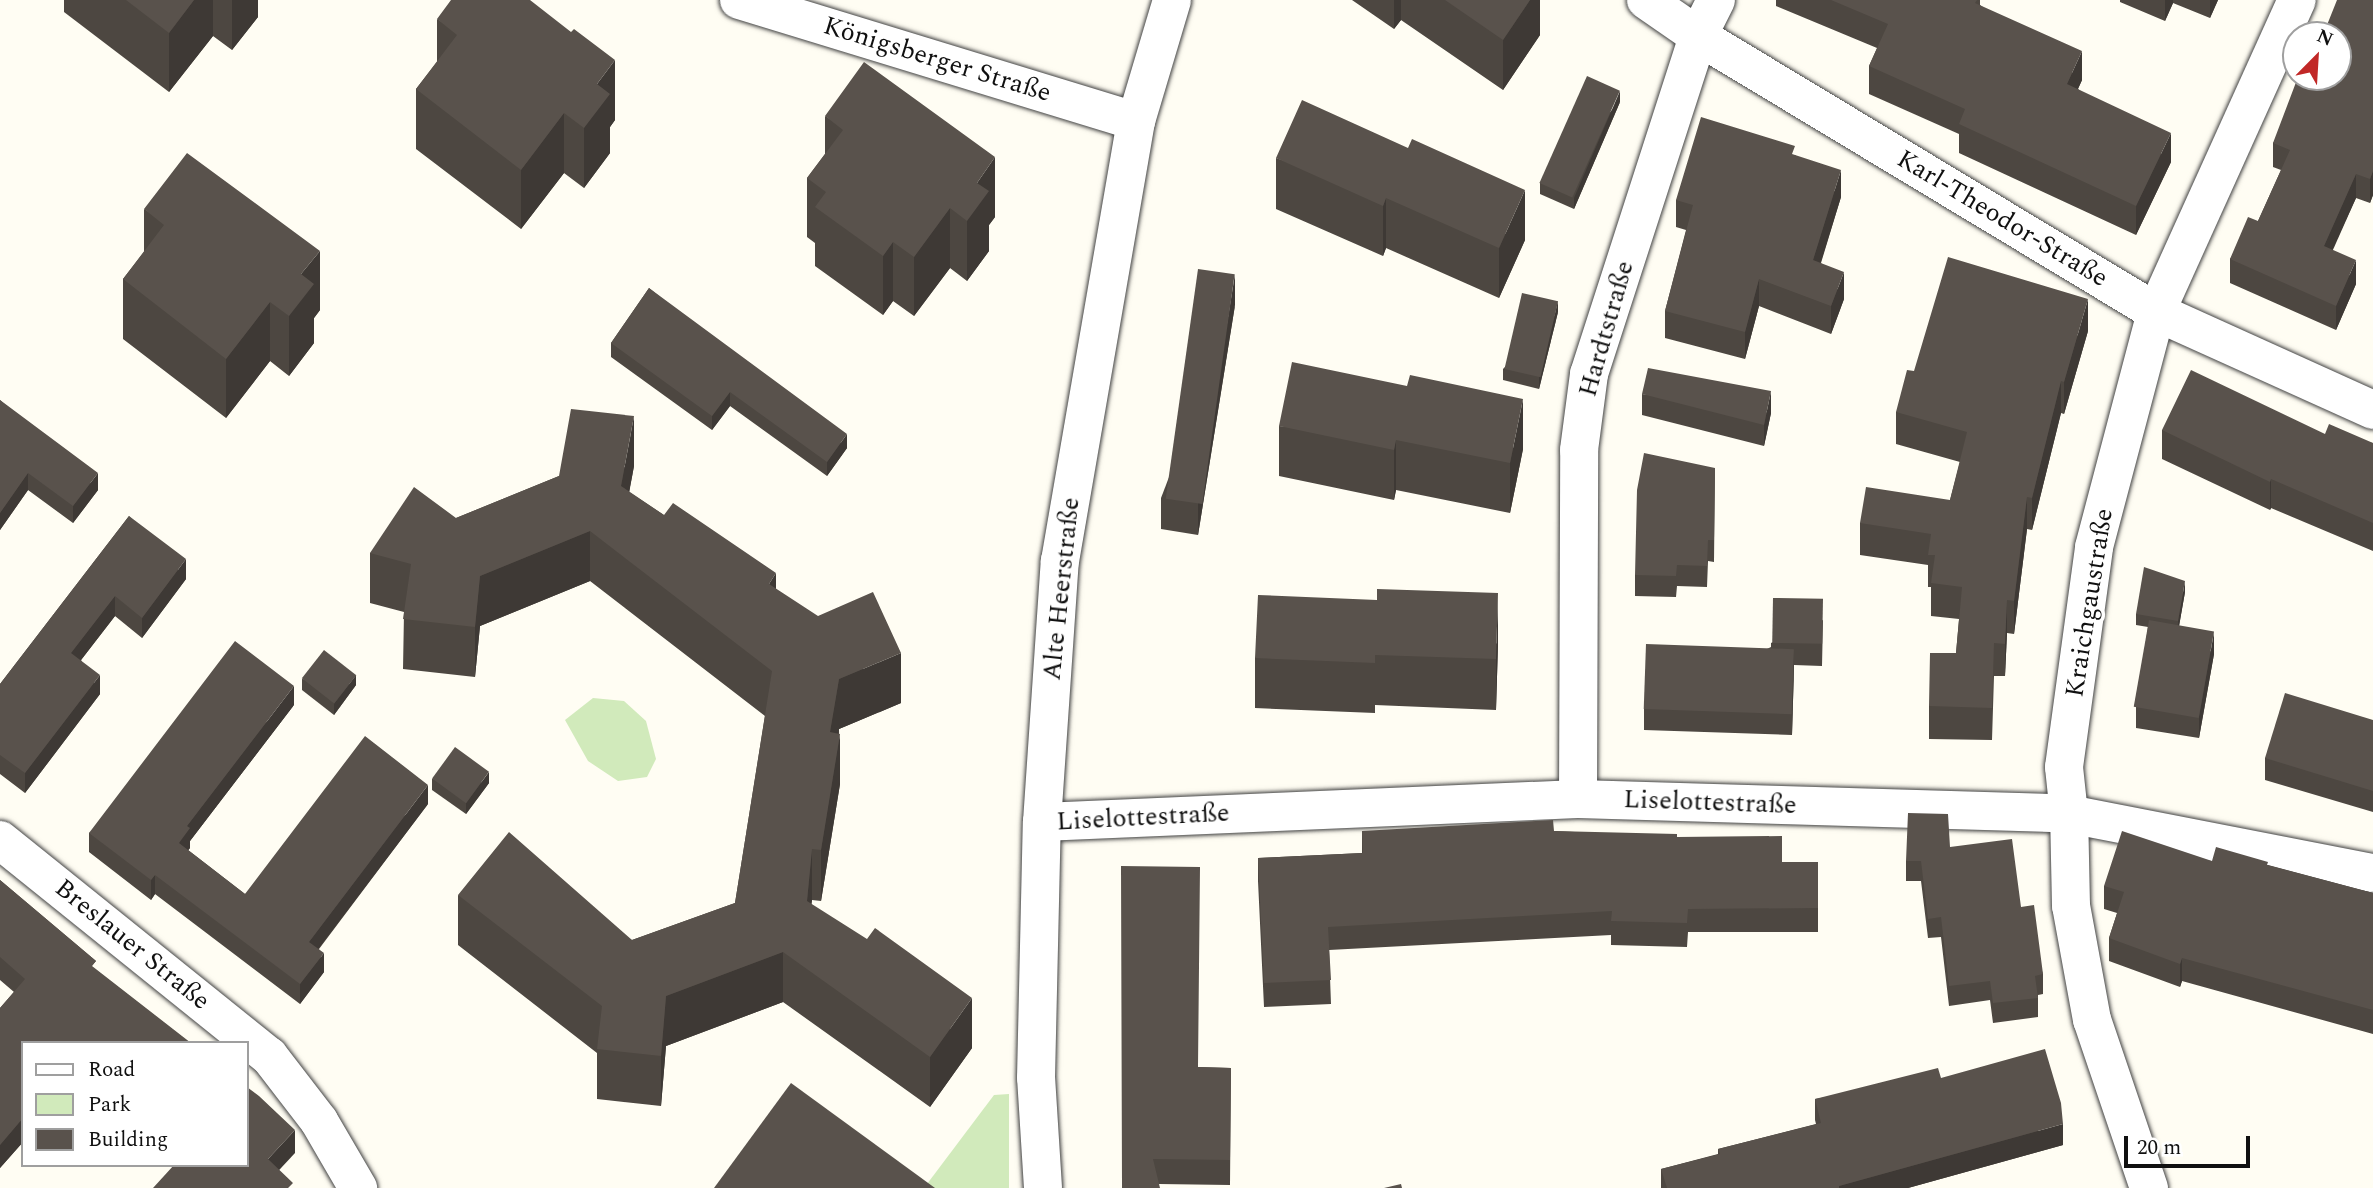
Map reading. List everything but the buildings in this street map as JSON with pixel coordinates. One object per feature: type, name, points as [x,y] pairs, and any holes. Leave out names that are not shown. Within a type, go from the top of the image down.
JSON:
[{"type":"street","name":"Königsberger Straße","points":[[739,0],[1136,121]]},
{"type":"street","name":"Alte Heerstraße","points":[[1043,1188],[1036,1078],[1041,822],[1060,561],[1136,121],[1172,0]]},
{"type":"street","name":"Karl-Theodor-Straße","points":[[1646,0],[1698,36],[2156,312],[2373,410]]},
{"type":"street","name":"Hardtstraße","points":[[1578,799],[1579,450],[1589,374],[1698,36],[1716,0]]},
{"type":"street","name":"Kraichgaustraße","points":[[2150,1188],[2092,1020],[2071,906],[2069,814],[2064,767],[2094,547],[2156,312],[2297,0]]},
{"type":"street","name":"Liselottestraße","points":[[1041,822],[1578,799],[2069,814],[2373,873]]},
{"type":"street","name":"Breslauer Straße","points":[[0,841],[270,1056],[320,1121],[358,1188]]},
{"type":"green space","points":[[593,698],[624,701],[646,721],[656,759],[647,777],[618,781],[588,761],[565,720]]},
{"type":"green space","points":[[1009,1094],[1009,1188],[924,1188],[994,1095]]}]
